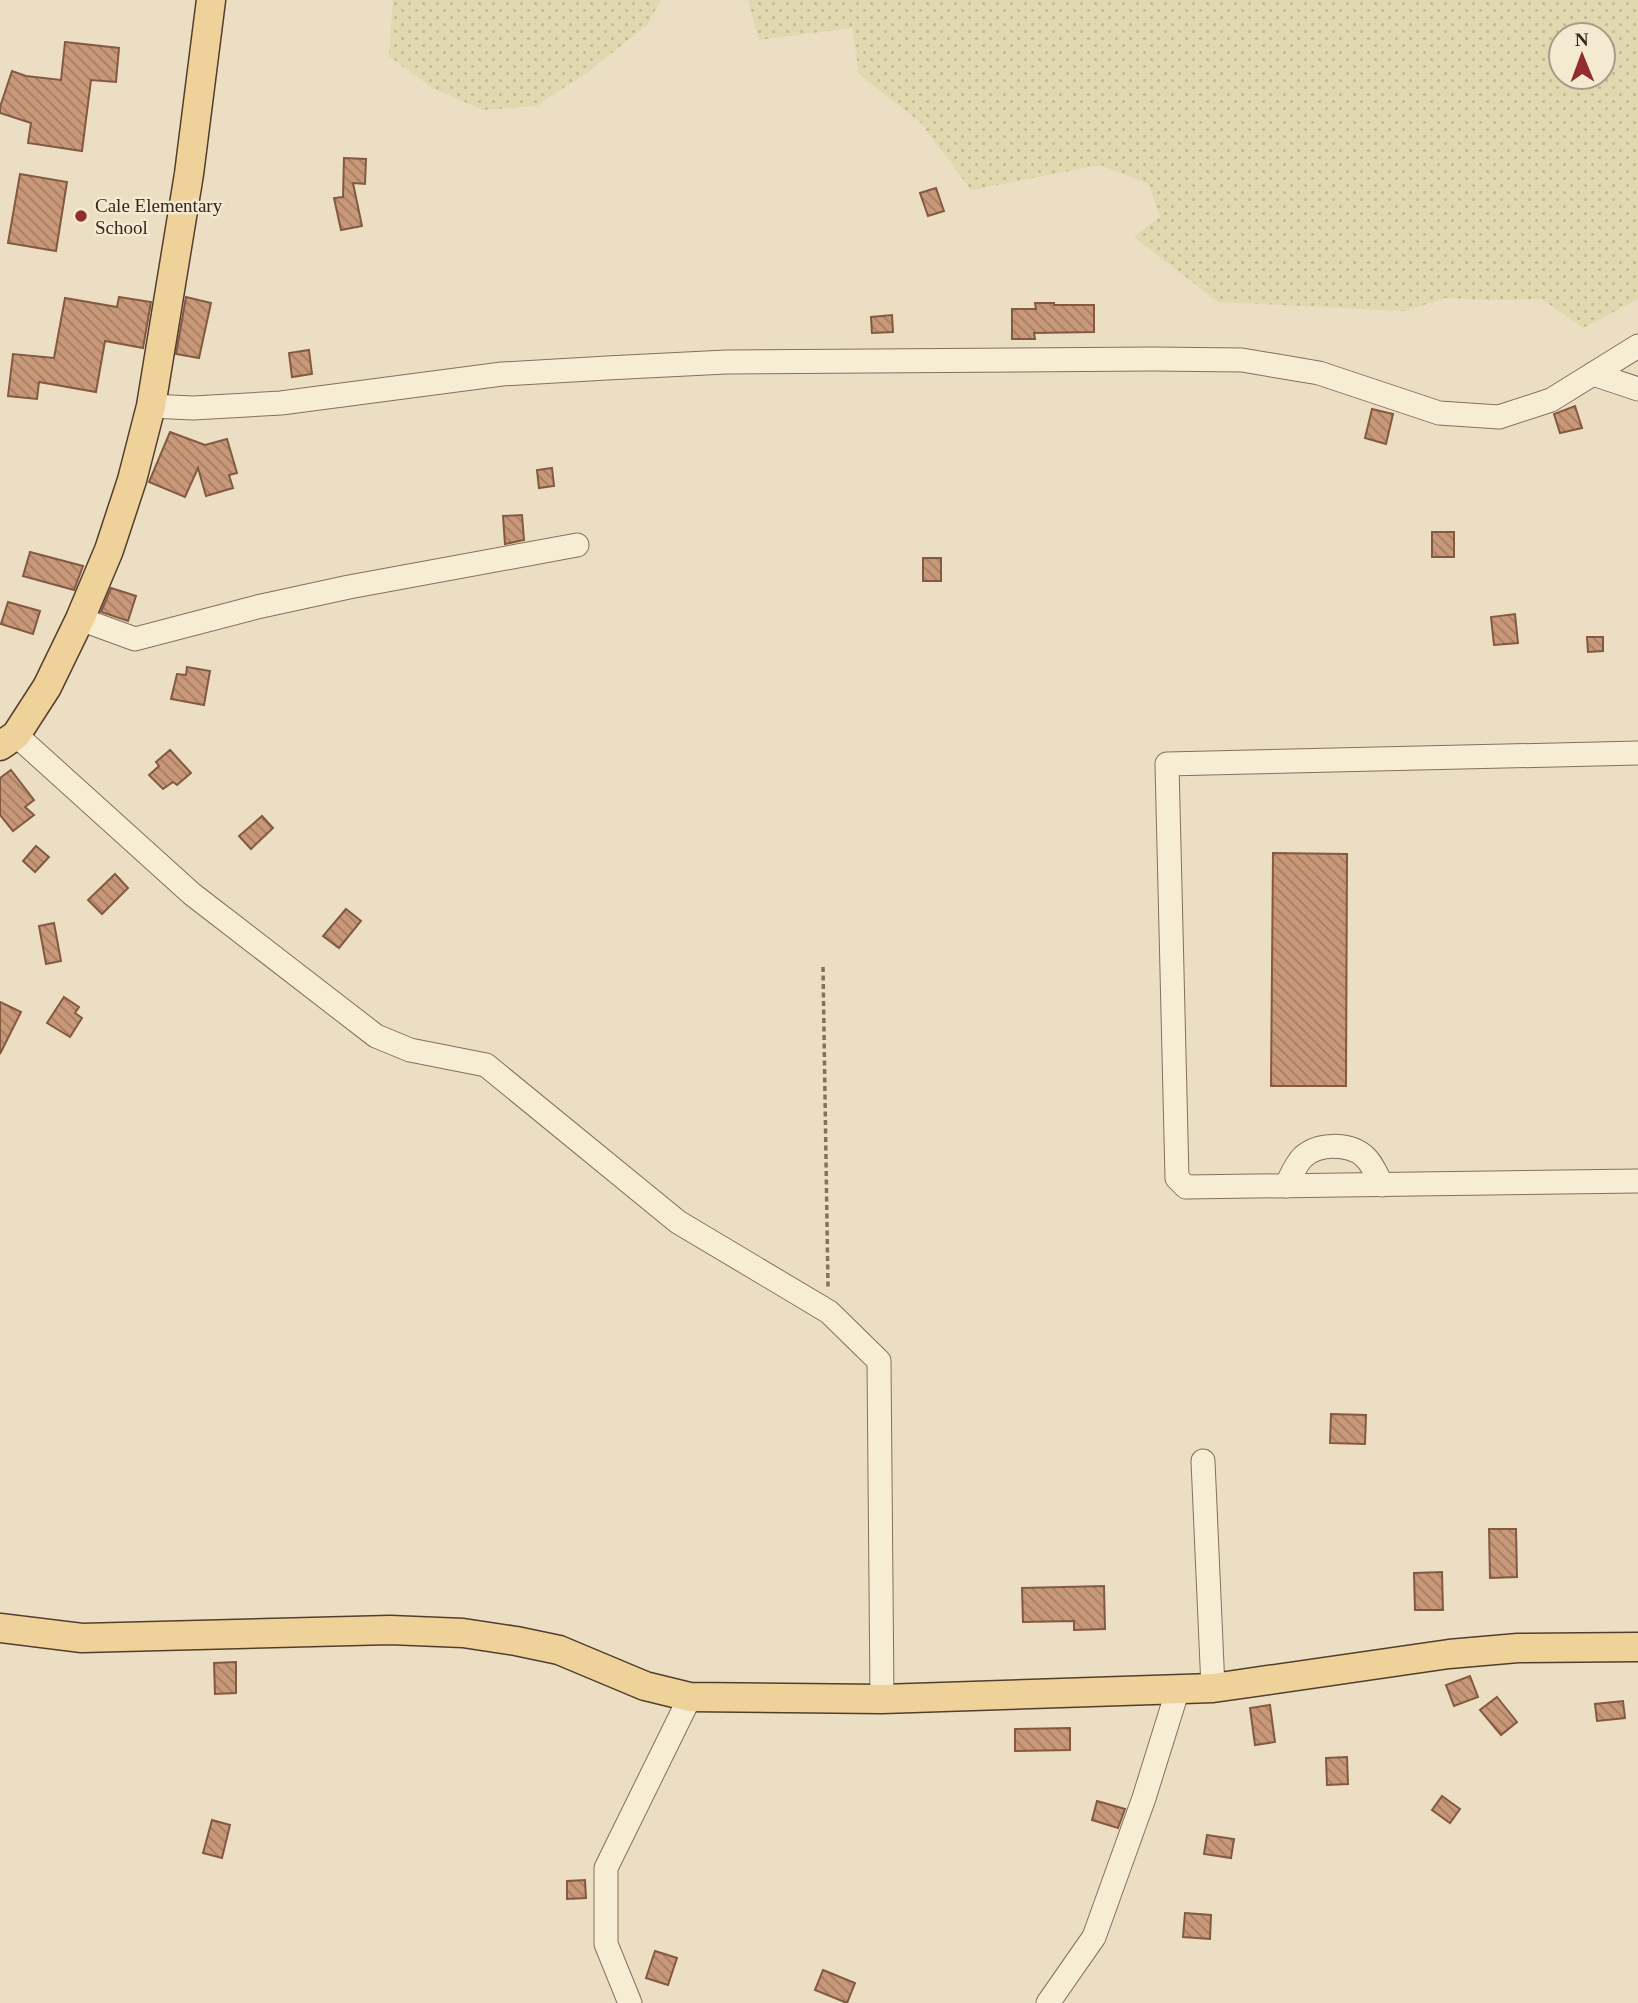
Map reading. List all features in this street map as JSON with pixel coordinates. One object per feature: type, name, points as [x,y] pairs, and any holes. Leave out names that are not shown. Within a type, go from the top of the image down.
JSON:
[{"type":"main road","points":[[8,740],[47,687],[80,619],[113,538],[132,480],[151,406],[189,174],[211,0]]},
{"type":"main road","points":[[0,1628],[82,1639],[390,1630],[463,1633],[559,1650],[645,1686],[690,1697],[882,1699],[1213,1688],[1449,1654],[1518,1648],[1638,1647]]},
{"type":"street","points":[[151,406],[193,408],[281,403],[502,374],[726,362],[1153,359],[1242,360],[1319,373],[1439,413],[1499,417],[1551,400],[1638,346]]},
{"type":"street","points":[[1593,374],[1638,389]]},
{"type":"street","points":[[80,619],[135,639],[257,607],[349,587],[577,545]]},
{"type":"street","points":[[8,740],[192,894],[376,1036],[410,1050],[486,1065],[678,1222],[829,1311],[879,1361],[882,1699]]},
{"type":"street","points":[[1638,753],[1167,764],[1177,1178],[1186,1187],[1638,1181]]},
{"type":"street","points":[[1286,1186],[1302,1158],[1313,1150],[1333,1146],[1354,1150],[1366,1157],[1381,1185]]},
{"type":"street","points":[[1203,1461],[1213,1688]]},
{"type":"street","points":[[1048,2003],[1094,1937],[1144,1798],[1178,1689]]},
{"type":"street","points":[[630,2003],[606,1944],[606,1868],[690,1697]]},
{"type":"path","points":[[823,967],[829,1311]]},
{"type":"shaded area","points":[[393,0],[661,0],[647,25],[588,72],[536,106],[483,110],[432,88],[389,56]]},
{"type":"shaded area","points":[[748,0],[1638,0],[1638,299],[1583,328],[1542,299],[1446,298],[1404,311],[1218,302],[1134,237],[1160,217],[1149,184],[1100,165],[971,190],[920,122],[859,74],[852,28],[759,40]]},
{"type":"building","points":[[65,42],[119,48],[116,82],[91,80],[82,151],[28,143],[31,123],[0,113],[12,71],[26,76],[61,80]]},
{"type":"building","points":[[344,158],[366,159],[365,184],[353,183],[362,226],[341,230],[334,198],[343,197]]},
{"type":"building","points":[[20,174],[67,182],[56,251],[8,243]]},
{"type":"building","points":[[936,188],[944,211],[928,216],[920,193]]},
{"type":"building","points":[[119,297],[151,302],[143,348],[105,341],[96,392],[39,382],[37,399],[8,396],[13,354],[54,358],[65,298],[117,307]]},
{"type":"building","points":[[186,297],[211,303],[199,358],[176,354]]},
{"type":"building","points":[[1035,303],[1094,305],[1094,332],[1034,333],[1035,339],[1012,339],[1012,309],[1036,309]]},
{"type":"building","points":[[892,315],[893,332],[872,333],[871,317]]},
{"type":"building","points":[[309,350],[312,374],[292,377],[289,353]]},
{"type":"building","points":[[1575,406],[1582,428],[1560,433],[1554,414]]},
{"type":"building","points":[[1372,409],[1393,414],[1386,444],[1365,438]]},
{"type":"building","points":[[170,432],[205,445],[227,439],[237,473],[229,475],[233,488],[206,496],[198,468],[185,497],[149,482]]},
{"type":"building","points":[[552,468],[554,486],[539,488],[537,470]]},
{"type":"building","points":[[522,515],[524,540],[505,544],[503,516]]},
{"type":"building","points":[[1432,532],[1454,532],[1454,557],[1432,557]]},
{"type":"building","points":[[30,552],[83,566],[74,590],[23,576]]},
{"type":"building","points":[[923,558],[941,558],[941,581],[923,581]]},
{"type":"building","points":[[111,588],[136,596],[128,621],[101,612]]},
{"type":"building","points":[[8,602],[40,611],[33,634],[1,624]]},
{"type":"building","points":[[1515,614],[1518,643],[1494,645],[1491,617]]},
{"type":"building","points":[[1587,637],[1603,637],[1603,651],[1588,652]]},
{"type":"building","points":[[187,667],[210,671],[204,705],[171,699],[177,674],[186,675]]},
{"type":"building","points":[[170,750],[191,773],[177,785],[173,782],[163,789],[149,775],[159,766],[156,762]]},
{"type":"building","points":[[11,770],[34,800],[25,807],[34,815],[13,831],[0,815],[0,778]]},
{"type":"building","points":[[262,816],[273,828],[251,849],[239,836]]},
{"type":"building","points":[[36,846],[49,857],[35,872],[23,861]]},
{"type":"building","points":[[1273,853],[1347,854],[1346,1086],[1271,1086]]},
{"type":"building","points":[[115,874],[128,888],[102,914],[88,900]]},
{"type":"building","points":[[346,909],[361,921],[339,948],[323,936]]},
{"type":"building","points":[[54,923],[61,961],[46,964],[39,926]]},
{"type":"building","points":[[64,997],[79,1007],[75,1013],[82,1018],[70,1037],[47,1023]]},
{"type":"building","points":[[0,1002],[21,1012],[0,1054]]},
{"type":"building","points":[[1331,1414],[1366,1415],[1365,1444],[1330,1443]]},
{"type":"building","points":[[1489,1529],[1516,1529],[1517,1577],[1490,1578]]},
{"type":"building","points":[[1442,1572],[1443,1610],[1415,1610],[1414,1573]]},
{"type":"building","points":[[1104,1586],[1105,1629],[1074,1630],[1074,1621],[1023,1622],[1022,1588]]},
{"type":"building","points":[[236,1662],[236,1693],[215,1694],[214,1663]]},
{"type":"building","points":[[1470,1676],[1478,1697],[1454,1706],[1446,1685]]},
{"type":"building","points":[[1497,1697],[1517,1722],[1501,1735],[1480,1710]]},
{"type":"building","points":[[1623,1701],[1625,1718],[1597,1721],[1595,1704]]},
{"type":"building","points":[[1270,1705],[1275,1742],[1255,1745],[1250,1708]]},
{"type":"building","points":[[1070,1728],[1070,1750],[1015,1751],[1015,1729]]},
{"type":"building","points":[[1347,1757],[1348,1784],[1327,1785],[1326,1758]]},
{"type":"building","points":[[1442,1796],[1460,1809],[1450,1823],[1432,1810]]},
{"type":"building","points":[[1097,1801],[1125,1809],[1118,1828],[1092,1820]]},
{"type":"building","points":[[212,1820],[230,1825],[222,1858],[203,1853]]},
{"type":"building","points":[[1207,1835],[1234,1839],[1231,1858],[1204,1854]]},
{"type":"building","points":[[585,1880],[586,1898],[567,1899],[567,1881]]},
{"type":"building","points":[[1185,1913],[1211,1915],[1210,1939],[1183,1937]]},
{"type":"building","points":[[655,1951],[677,1958],[668,1985],[646,1978]]},
{"type":"building","points":[[823,1970],[855,1983],[847,2003],[815,1990]]},
{"type":"place","name":"Cale Elementary School","points":[[81,216]]}]
